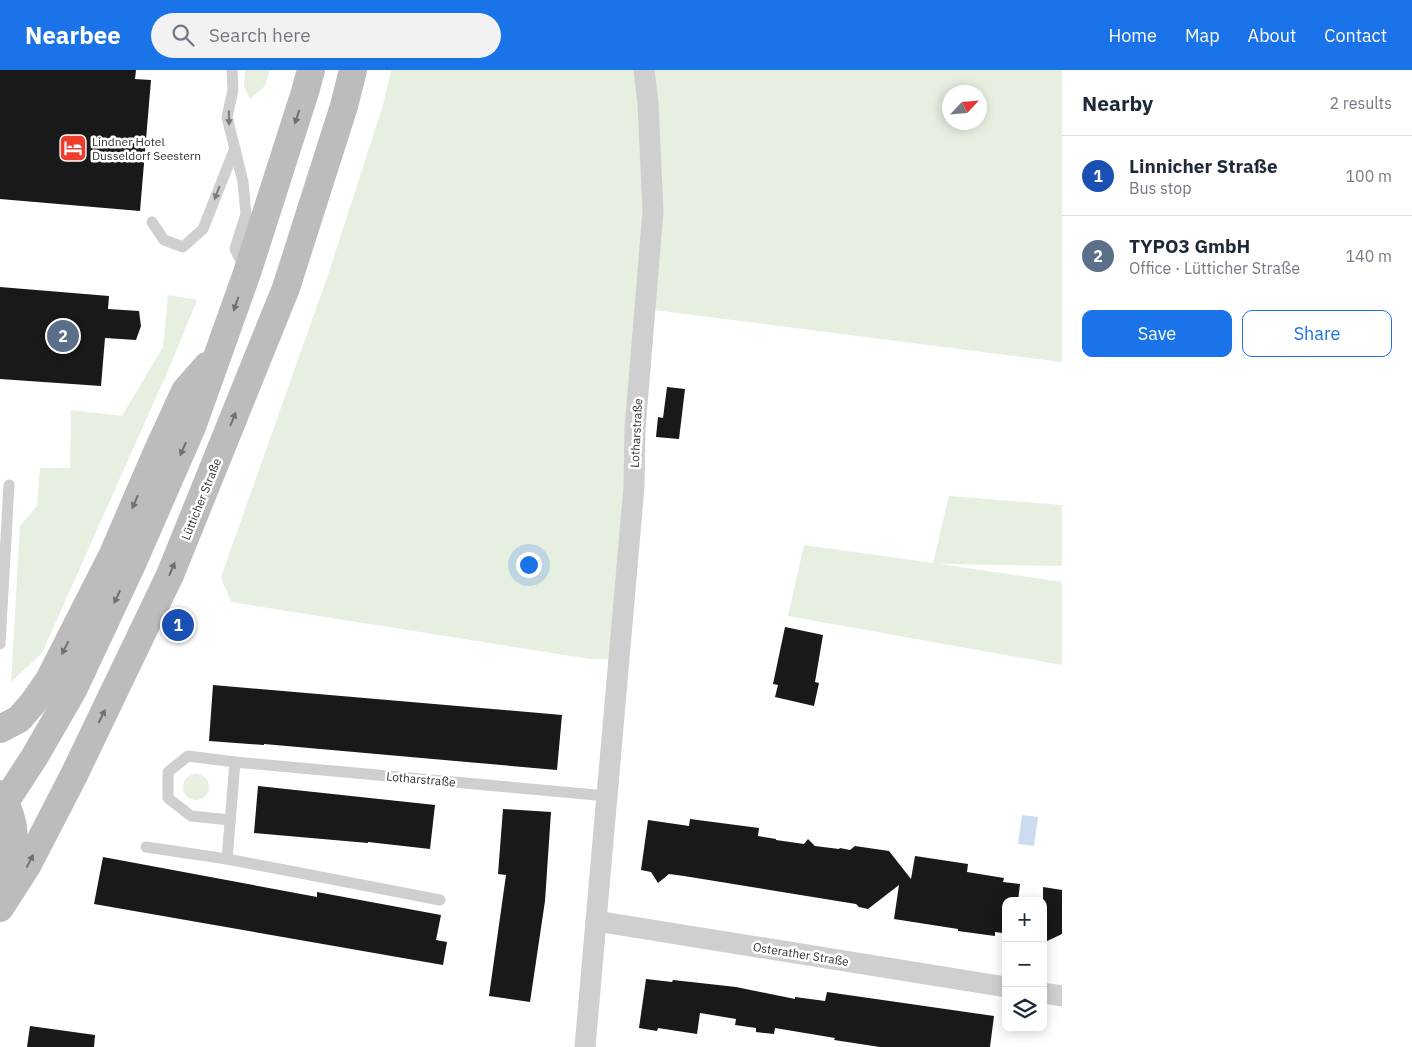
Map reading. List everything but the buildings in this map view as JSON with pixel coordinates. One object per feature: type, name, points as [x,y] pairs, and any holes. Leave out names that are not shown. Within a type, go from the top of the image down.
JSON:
[{"type":"main road","points":[[0,873],[10,856],[14,840],[13,823],[2,802],[35,756],[73,690],[133,562],[192,427],[247,272],[311,70]]},
{"type":"main road","name":"Lütticher Straße","points":[[1,900],[27,866],[73,777],[170,575],[286,288],[344,106],[353,70]]},
{"type":"main road","points":[[1,723],[18,719],[33,703],[49,680],[113,554],[185,391],[218,354]]},
{"type":"street","name":"Lotharstraße","points":[[585,1047],[634,486],[635,429],[653,211],[648,103],[644,70]]},
{"type":"street","name":"Osterather Straße","points":[[596,922],[1002,986]]},
{"type":"street","points":[[1047,993],[1062,996]]},
{"type":"lane","points":[[232,70],[233,90],[227,118],[242,182],[246,214],[235,249],[247,272]]},
{"type":"lane","points":[[152,222],[164,240],[183,247],[203,229],[234,148]]},
{"type":"lane","points":[[0,644],[9,485]]},
{"type":"lane","name":"Lotharstraße","points":[[230,820],[190,816],[168,798],[168,772],[188,756],[235,762],[607,796]]},
{"type":"lane","points":[[227,859],[235,762]]},
{"type":"lane","points":[[146,847],[227,859],[440,900]]},
{"type":"green space","points":[[245,70],[270,70],[265,86],[250,99],[244,87]]},
{"type":"green space","points":[[391,70],[640,70],[646,239],[616,659],[590,659],[231,602],[221,577],[328,275],[383,105]]},
{"type":"green space","points":[[651,70],[1062,70],[1062,362],[654,310]]},
{"type":"green space","points":[[168,295],[197,300],[170,366],[42,653],[11,682],[20,526],[37,506],[40,468],[70,468],[71,410],[122,416],[163,347]]},
{"type":"green space","points":[[949,496],[1062,505],[1062,566],[939,564],[1062,582],[1062,665],[788,616],[804,545],[933,563]]},
{"type":"green space","points":[[196,774],[205,778],[209,787],[205,796],[196,800],[187,796],[183,787],[187,778]]},
{"type":"water","points":[[1022,815],[1038,817],[1034,846],[1018,844]]},
{"type":"place","name":"Lindner Hotel Dusseldorf Seestern","points":[[73,148]]},
{"type":"place","name":"TYPO3 GmbH","points":[[63,336]]},
{"type":"place","name":"Linnicher Straße","points":[[178,625]]}]
